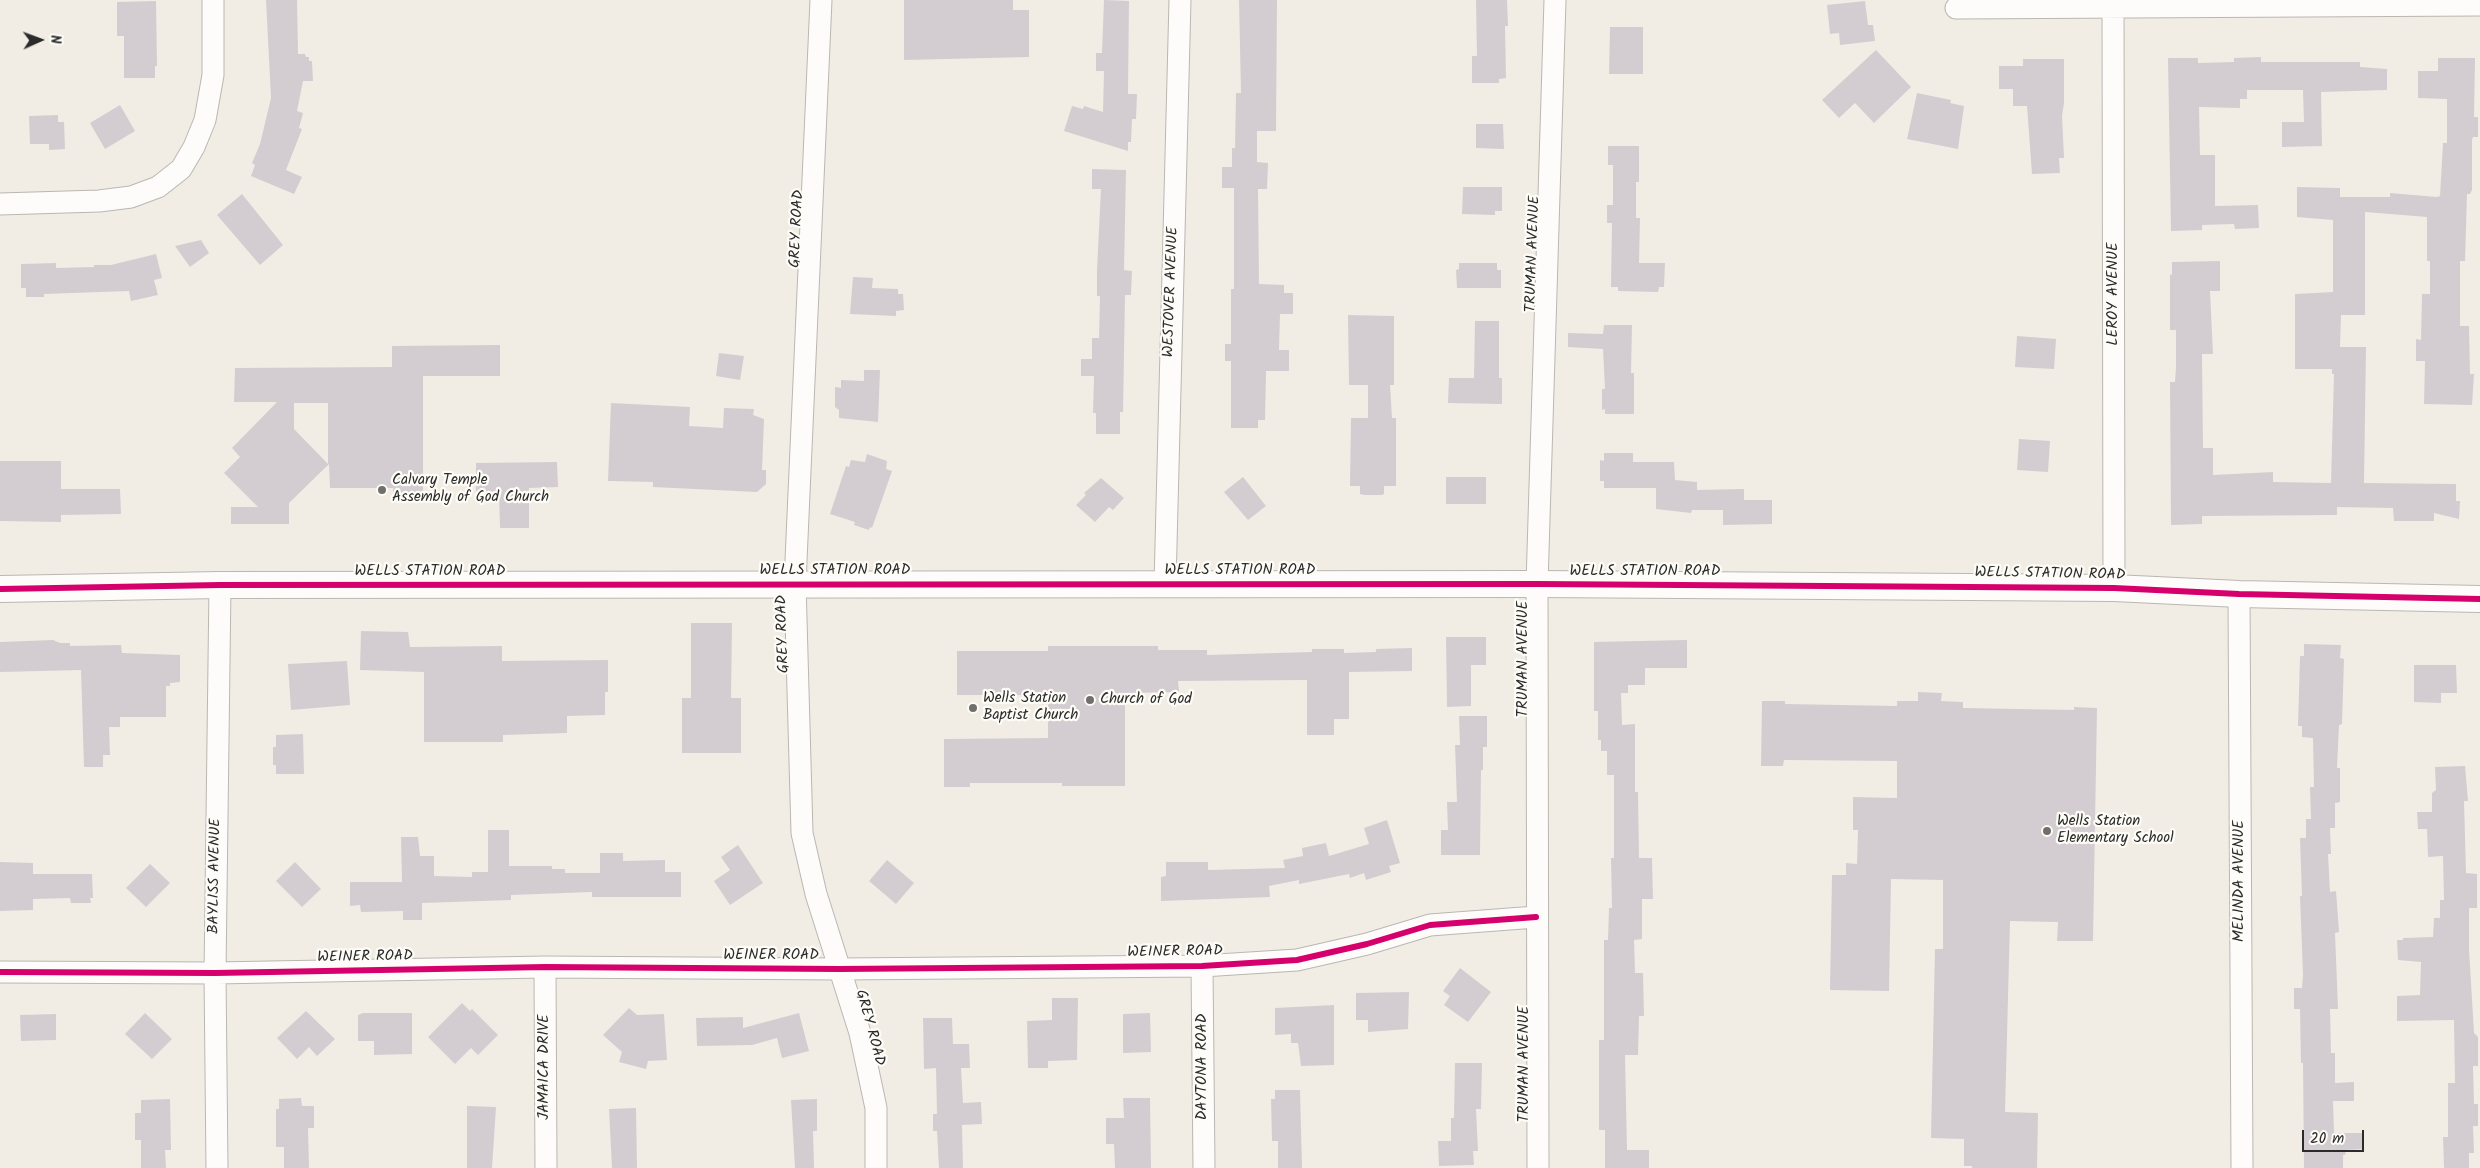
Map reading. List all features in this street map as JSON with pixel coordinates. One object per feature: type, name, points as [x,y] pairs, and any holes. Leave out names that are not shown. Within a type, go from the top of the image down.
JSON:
[{"type":"street","points":[[0,204],[99,201],[131,197],[158,187],[181,169],[194,147],[205,120],[213,75],[212,0]]},
{"type":"street","name":"GREY ROAD","points":[[820,0],[795,583],[802,834],[816,894],[860,1033],[876,1108],[876,1168]]},
{"type":"street","name":"WESTOVER AVENUE","points":[[1165,584],[1180,0]]},
{"type":"street","name":"TRUMAN AVENUE","points":[[1538,1168],[1536,917],[1537,584],[1555,0]]},
{"type":"street","points":[[1956,8],[2113,3],[2480,5]]},
{"type":"street","name":"LEROY AVENUE","points":[[2113,3],[2114,588]]},
{"type":"street","name":"WELLS STATION ROAD","points":[[0,588],[220,585],[795,583],[1537,584],[2114,588],[2239,594],[2480,599]]},
{"type":"street","name":"BAYLISS AVENUE","points":[[217,1168],[215,974],[220,585]]},
{"type":"street","name":"MELINDA AVENUE","points":[[2239,594],[2242,1168]]},
{"type":"street","name":"WEINER ROAD","points":[[0,972],[215,974],[545,967],[839,969],[1202,966],[1297,960],[1367,944],[1430,925],[1536,917]]},
{"type":"street","name":"DAYTONA ROAD","points":[[1202,966],[1204,1168]]},
{"type":"street","name":"JAMAICA DRIVE","points":[[545,967],[546,1168]]},
{"type":"building","points":[[266,0],[297,0],[298,54],[305,54],[306,57],[309,57],[309,61],[312,61],[313,81],[303,81],[297,111],[303,113],[299,128],[302,129],[286,170],[302,177],[294,194],[251,176],[255,165],[252,163],[260,144],[271,98]]},
{"type":"building","points":[[904,0],[1013,0],[1013,10],[1029,10],[1029,57],[904,60]]},
{"type":"building","points":[[1104,0],[1129,1],[1128,94],[1137,94],[1136,119],[1132,119],[1131,142],[1128,142],[1128,151],[1064,131],[1072,106],[1083,109],[1084,106],[1103,112],[1104,71],[1096,71],[1096,53],[1102,53]]},
{"type":"building","points":[[1239,0],[1277,0],[1276,131],[1257,131],[1257,162],[1268,163],[1267,189],[1258,189],[1259,284],[1284,285],[1284,293],[1293,293],[1293,314],[1280,314],[1279,350],[1289,350],[1289,371],[1266,371],[1265,420],[1258,420],[1258,428],[1231,428],[1231,361],[1225,361],[1225,344],[1231,344],[1231,289],[1234,289],[1234,188],[1222,188],[1222,167],[1232,167],[1232,148],[1235,148],[1236,93],[1241,93]]},
{"type":"building","points":[[1476,0],[1507,0],[1508,26],[1505,26],[1506,78],[1499,79],[1499,83],[1472,83],[1472,56],[1477,56]]},
{"type":"building","points":[[156,1],[157,66],[155,66],[155,78],[124,78],[124,36],[117,36],[117,2]]},
{"type":"building","points":[[1865,1],[1868,25],[1873,25],[1875,41],[1840,45],[1839,33],[1830,34],[1827,5]]},
{"type":"building","points":[[1610,27],[1643,27],[1643,74],[1609,74]]},
{"type":"building","points":[[1876,50],[1911,87],[1874,123],[1855,103],[1839,118],[1822,100]]},
{"type":"building","points":[[2261,57],[2261,62],[2360,62],[2360,67],[2387,69],[2387,90],[2321,92],[2322,146],[2282,147],[2282,122],[2304,122],[2303,90],[2247,90],[2247,99],[2240,99],[2240,108],[2199,107],[2200,155],[2215,155],[2215,206],[2258,205],[2259,228],[2235,229],[2234,224],[2202,225],[2202,230],[2171,231],[2168,58],[2198,58],[2198,63],[2234,62],[2234,58]]},
{"type":"building","points":[[2438,58],[2475,58],[2474,117],[2478,117],[2478,137],[2473,137],[2472,140],[2472,190],[2470,194],[2467,194],[2465,261],[2460,261],[2460,326],[2469,326],[2470,374],[2474,374],[2472,405],[2424,404],[2425,361],[2416,361],[2416,339],[2421,340],[2422,294],[2430,294],[2430,261],[2427,261],[2427,217],[2365,212],[2365,315],[2341,315],[2340,347],[2366,347],[2364,483],[2456,484],[2456,501],[2460,501],[2459,519],[2434,513],[2434,521],[2394,521],[2393,508],[2337,507],[2337,515],[2202,516],[2202,524],[2171,525],[2170,382],[2175,382],[2176,367],[2176,330],[2170,330],[2170,274],[2172,275],[2172,262],[2220,261],[2220,291],[2210,291],[2213,354],[2202,354],[2203,448],[2213,448],[2213,475],[2273,472],[2273,482],[2331,483],[2334,374],[2332,374],[2332,369],[2295,369],[2295,294],[2333,292],[2333,220],[2297,217],[2297,187],[2340,188],[2340,197],[2390,197],[2390,193],[2440,196],[2443,143],[2447,143],[2447,99],[2418,98],[2418,71],[2438,71]]},
{"type":"building","points":[[2023,59],[2064,59],[2064,103],[2062,116],[2064,158],[2059,158],[2060,173],[2032,174],[2027,106],[2013,106],[2013,89],[1999,89],[1999,66],[2023,66]]},
{"type":"building","points":[[1917,93],[1951,100],[1950,103],[1964,106],[1958,149],[1907,139]]},
{"type":"building","points":[[120,105],[135,131],[105,149],[90,123]]},
{"type":"building","points":[[58,115],[58,122],[64,122],[65,149],[49,150],[49,144],[30,144],[29,116]]},
{"type":"building","points":[[1476,124],[1503,124],[1504,149],[1476,148]]},
{"type":"building","points":[[1608,146],[1639,146],[1636,218],[1640,218],[1639,263],[1665,263],[1664,287],[1659,287],[1658,292],[1618,291],[1618,287],[1611,287],[1612,223],[1607,223],[1607,205],[1613,205],[1613,165],[1608,165]]},
{"type":"building","points":[[1092,169],[1126,170],[1124,270],[1132,271],[1131,295],[1125,295],[1123,412],[1120,412],[1120,434],[1096,434],[1096,413],[1093,413],[1094,376],[1081,376],[1081,359],[1092,359],[1092,338],[1099,338],[1100,296],[1097,296],[1097,270],[1101,189],[1092,189]]},
{"type":"building","points":[[1463,187],[1502,187],[1502,211],[1495,211],[1495,215],[1462,214]]},
{"type":"building","points":[[242,194],[283,245],[260,265],[217,215]]},
{"type":"building","points":[[201,240],[209,253],[190,267],[175,246]]},
{"type":"building","points":[[156,254],[162,278],[154,280],[158,295],[131,301],[129,291],[44,294],[44,297],[26,297],[26,288],[21,288],[21,264],[56,263],[56,268],[94,267],[94,265],[111,265]]},
{"type":"building","points":[[1459,263],[1497,263],[1497,270],[1501,270],[1501,288],[1457,288],[1456,270],[1459,269]]},
{"type":"building","points":[[853,277],[873,278],[872,288],[898,289],[898,294],[903,294],[904,310],[896,311],[896,316],[850,314]]},
{"type":"building","points":[[1348,315],[1394,316],[1394,385],[1390,385],[1392,418],[1396,418],[1396,486],[1384,486],[1384,494],[1382,495],[1360,494],[1360,486],[1350,486],[1351,418],[1368,418],[1368,385],[1349,385]]},
{"type":"building","points":[[1475,321],[1499,321],[1499,378],[1502,378],[1502,404],[1448,403],[1449,378],[1474,378]]},
{"type":"building","points":[[1604,325],[1632,325],[1631,373],[1634,373],[1634,414],[1605,414],[1605,409],[1602,410],[1602,389],[1605,389],[1603,349],[1568,347],[1568,333],[1603,334]]},
{"type":"building","points":[[2017,336],[2056,339],[2054,369],[2015,367]]},
{"type":"building","points":[[500,345],[500,376],[423,376],[423,499],[404,499],[404,496],[393,495],[393,488],[330,488],[329,464],[289,503],[289,524],[231,524],[231,507],[258,507],[224,473],[240,457],[232,448],[277,402],[234,402],[235,368],[392,367],[392,346]],"holes":[[[294,403],[328,403],[328,464],[294,429]]]},
{"type":"building","points":[[719,353],[744,356],[740,380],[716,376]]},
{"type":"building","points":[[864,370],[880,370],[878,422],[839,418],[839,410],[835,407],[835,387],[841,388],[841,380],[864,381]]},
{"type":"building","points":[[611,403],[690,407],[689,426],[723,428],[724,408],[754,409],[753,415],[764,419],[762,470],[766,470],[766,484],[757,492],[653,487],[653,482],[608,481]]},
{"type":"building","points":[[2019,439],[2050,441],[2048,472],[2017,470]]},
{"type":"building","points":[[1604,453],[1633,453],[1633,462],[1674,462],[1675,480],[1697,482],[1697,490],[1744,489],[1744,500],[1772,500],[1772,524],[1723,525],[1723,510],[1692,510],[1691,513],[1656,509],[1656,488],[1604,488],[1604,481],[1600,481],[1600,460],[1604,461]]},
{"type":"building","points":[[867,454],[887,461],[886,469],[892,471],[872,528],[870,527],[869,530],[854,525],[855,522],[830,514],[846,466],[849,467],[851,460],[865,462]]},
{"type":"building","points":[[0,461],[61,461],[61,489],[120,489],[121,514],[61,515],[61,522],[0,521]]},
{"type":"building","points":[[557,462],[558,487],[529,488],[529,528],[500,528],[499,492],[476,491],[476,463]]},
{"type":"building","points":[[1243,477],[1266,506],[1248,520],[1224,492]]},
{"type":"building","points":[[1446,477],[1486,477],[1486,504],[1446,504]]},
{"type":"building","points":[[1101,478],[1124,498],[1113,510],[1109,507],[1095,522],[1076,505],[1086,495],[1084,493]]},
{"type":"building","points":[[691,623],[732,623],[731,698],[741,698],[741,753],[682,753],[682,698],[691,698]]},
{"type":"building","points":[[361,631],[408,632],[410,647],[502,646],[502,661],[608,660],[608,692],[605,692],[605,715],[567,716],[567,733],[503,735],[503,742],[424,742],[424,672],[360,670]]},
{"type":"building","points":[[1446,637],[1486,637],[1486,665],[1471,665],[1471,706],[1447,707]]},
{"type":"building","points":[[53,640],[60,643],[70,643],[70,646],[121,645],[122,653],[180,655],[180,682],[170,683],[170,686],[166,686],[166,717],[120,717],[120,727],[109,727],[110,755],[103,755],[103,767],[84,767],[81,670],[0,672],[0,642]]},
{"type":"building","points":[[1687,640],[1687,668],[1645,668],[1645,685],[1628,685],[1628,693],[1621,693],[1622,725],[1635,724],[1635,792],[1638,792],[1639,858],[1652,858],[1653,899],[1642,899],[1642,939],[1634,940],[1635,973],[1643,973],[1644,1016],[1639,1016],[1638,1055],[1625,1055],[1627,1150],[1649,1150],[1649,1168],[1605,1168],[1605,1130],[1599,1130],[1599,1040],[1604,1040],[1604,940],[1608,940],[1609,908],[1612,908],[1611,858],[1614,858],[1614,775],[1607,775],[1607,751],[1601,751],[1601,740],[1598,740],[1598,711],[1594,711],[1594,642]]},
{"type":"building","points":[[2304,644],[2341,645],[2340,658],[2344,659],[2342,724],[2339,725],[2337,768],[2340,768],[2340,802],[2335,803],[2335,828],[2330,828],[2331,854],[2328,854],[2330,892],[2336,891],[2339,932],[2335,933],[2338,1009],[2330,1009],[2331,1053],[2335,1053],[2335,1083],[2354,1082],[2354,1101],[2333,1101],[2334,1133],[2362,1133],[2363,1149],[2346,1150],[2345,1155],[2343,1155],[2343,1168],[2304,1168],[2303,1063],[2301,1063],[2300,1009],[2294,1009],[2294,988],[2302,988],[2303,975],[2300,838],[2306,838],[2306,819],[2311,819],[2310,787],[2314,787],[2313,738],[2302,737],[2302,726],[2298,726],[2300,656],[2304,656]]},
{"type":"building","points":[[1048,646],[1158,646],[1158,650],[1207,650],[1207,655],[1312,652],[1312,649],[1344,649],[1344,653],[1376,652],[1376,649],[1412,648],[1412,671],[1349,672],[1349,719],[1334,719],[1334,735],[1307,735],[1307,680],[1178,681],[1179,692],[1125,693],[1125,786],[1062,786],[1062,783],[970,783],[970,787],[944,787],[944,739],[1048,738],[1048,695],[957,695],[957,651],[1048,651]]},
{"type":"building","points":[[347,661],[350,705],[291,710],[288,664]]},
{"type":"building","points":[[2414,665],[2456,665],[2457,693],[2441,693],[2441,703],[2414,702]]},
{"type":"building","points":[[1918,692],[1942,693],[1941,701],[1963,702],[1963,708],[2074,710],[2074,707],[2097,708],[2093,941],[2057,941],[2058,922],[2010,921],[2005,1112],[2038,1113],[2037,1168],[1972,1168],[1972,1166],[1964,1166],[1964,1139],[1931,1138],[1935,949],[1943,949],[1943,880],[1891,879],[1889,991],[1830,990],[1832,875],[1846,875],[1846,863],[1857,864],[1858,830],[1853,830],[1853,797],[1897,798],[1897,761],[1784,760],[1783,766],[1761,766],[1762,701],[1785,701],[1785,704],[1897,706],[1897,701],[1918,701]]},
{"type":"building","points":[[1459,716],[1487,716],[1487,747],[1483,747],[1483,770],[1481,770],[1480,855],[1441,855],[1441,830],[1448,830],[1447,802],[1457,802],[1455,745],[1460,745]]},
{"type":"building","points":[[303,734],[304,774],[276,774],[276,765],[273,765],[273,747],[276,747],[276,735]]},
{"type":"building","points":[[2465,766],[2468,801],[2464,801],[2466,873],[2477,874],[2477,908],[2469,908],[2469,949],[2474,1033],[2478,1037],[2478,1066],[2473,1066],[2474,1104],[2478,1104],[2478,1126],[2473,1126],[2474,1153],[2469,1153],[2469,1168],[2444,1168],[2443,1137],[2448,1137],[2448,1083],[2455,1083],[2454,1020],[2397,1021],[2397,996],[2420,995],[2421,962],[2398,960],[2397,940],[2433,937],[2434,918],[2440,918],[2440,900],[2444,900],[2443,856],[2428,857],[2427,829],[2418,829],[2417,812],[2432,812],[2432,793],[2436,790],[2435,767]]},
{"type":"building","points":[[1387,820],[1400,863],[1389,866],[1391,872],[1366,880],[1364,873],[1350,878],[1349,874],[1299,884],[1299,880],[1269,886],[1270,897],[1161,901],[1161,877],[1166,876],[1166,862],[1208,862],[1208,870],[1285,868],[1283,860],[1303,856],[1302,848],[1326,843],[1329,856],[1369,844],[1364,828]]},
{"type":"building","points":[[488,830],[509,830],[509,866],[552,866],[552,869],[565,869],[565,873],[600,873],[600,853],[623,853],[623,861],[665,860],[665,872],[681,872],[681,897],[592,897],[592,892],[511,895],[511,900],[422,903],[422,920],[403,920],[403,911],[361,912],[360,905],[350,906],[350,882],[402,882],[401,837],[418,837],[420,856],[434,856],[434,876],[472,877],[472,872],[488,872]]},
{"type":"building","points":[[738,845],[763,883],[730,905],[714,881],[730,870],[721,857]]},
{"type":"building","points":[[887,860],[914,883],[896,904],[869,881]]},
{"type":"building","points":[[0,862],[33,863],[33,874],[92,874],[93,898],[90,898],[91,903],[71,903],[70,898],[33,899],[33,910],[0,911]]},
{"type":"building","points":[[295,862],[321,889],[302,907],[276,881]]},
{"type":"building","points":[[150,864],[170,883],[146,907],[126,888]]},
{"type":"building","points":[[1460,968],[1491,992],[1468,1022],[1444,1005],[1450,996],[1443,991]]},
{"type":"building","points":[[1409,992],[1408,1029],[1368,1032],[1368,1020],[1356,1020],[1356,993]]},
{"type":"building","points":[[1052,998],[1078,998],[1077,1060],[1048,1061],[1048,1068],[1028,1068],[1027,1021],[1052,1020]]},
{"type":"building","points":[[462,1003],[470,1011],[472,1009],[498,1035],[478,1055],[471,1048],[455,1064],[428,1037]]},
{"type":"building","points":[[1334,1005],[1334,1065],[1301,1066],[1298,1043],[1291,1043],[1291,1034],[1275,1035],[1275,1008]]},
{"type":"building","points":[[629,1008],[637,1015],[664,1014],[667,1060],[648,1061],[646,1069],[619,1062],[622,1052],[603,1035]]},
{"type":"building","points":[[306,1011],[335,1039],[317,1056],[309,1047],[297,1059],[277,1038]]},
{"type":"building","points":[[145,1013],[172,1039],[152,1059],[125,1034]]},
{"type":"building","points":[[363,1013],[412,1013],[412,1054],[374,1055],[374,1041],[358,1041],[358,1015]]},
{"type":"building","points":[[799,1013],[809,1051],[782,1058],[777,1038],[752,1045],[697,1046],[696,1018],[743,1017],[743,1028]]},
{"type":"building","points":[[1150,1013],[1151,1052],[1123,1053],[1123,1014]]},
{"type":"building","points":[[56,1014],[56,1040],[21,1041],[20,1015]]},
{"type":"building","points":[[923,1018],[952,1018],[953,1044],[969,1044],[970,1068],[961,1068],[963,1103],[981,1102],[982,1124],[962,1125],[963,1168],[939,1168],[937,1131],[933,1131],[933,1114],[937,1114],[936,1068],[924,1069]]},
{"type":"building","points":[[1455,1063],[1482,1063],[1481,1109],[1476,1109],[1478,1151],[1473,1151],[1474,1165],[1439,1166],[1438,1141],[1451,1141],[1451,1118],[1454,1118]]},
{"type":"building","points":[[1275,1090],[1300,1090],[1302,1168],[1278,1168],[1278,1141],[1272,1141],[1271,1099],[1275,1099]]},
{"type":"building","points":[[301,1098],[302,1106],[314,1106],[314,1128],[308,1128],[309,1168],[284,1168],[284,1147],[276,1147],[276,1109],[279,1109],[279,1099]]},
{"type":"building","points":[[1123,1098],[1150,1098],[1151,1168],[1115,1168],[1114,1144],[1106,1144],[1106,1118],[1124,1118]]},
{"type":"building","points":[[170,1099],[171,1150],[165,1150],[166,1168],[141,1168],[141,1140],[135,1140],[135,1113],[141,1113],[141,1100]]},
{"type":"building","points":[[817,1099],[817,1131],[813,1131],[814,1168],[795,1168],[791,1100]]},
{"type":"building","points":[[467,1106],[496,1107],[492,1168],[467,1168]]},
{"type":"building","points":[[636,1108],[637,1168],[612,1168],[609,1109]]},
{"type":"cycle path","points":[[0,589],[220,585],[1537,584],[2114,588],[2239,594],[2480,599]]},
{"type":"cycle path","points":[[0,972],[215,973],[545,967],[839,969],[1202,966],[1297,960],[1367,944],[1430,925],[1536,917]]},
{"type":"place","name":"Calvary Temple Assembly of God Church","points":[[382,490]]},
{"type":"place","name":"Church of God","points":[[1090,700]]},
{"type":"place","name":"Wells Station Baptist Church","points":[[973,708]]},
{"type":"place","name":"Wells Station Elementary School","points":[[2047,831]]}]
